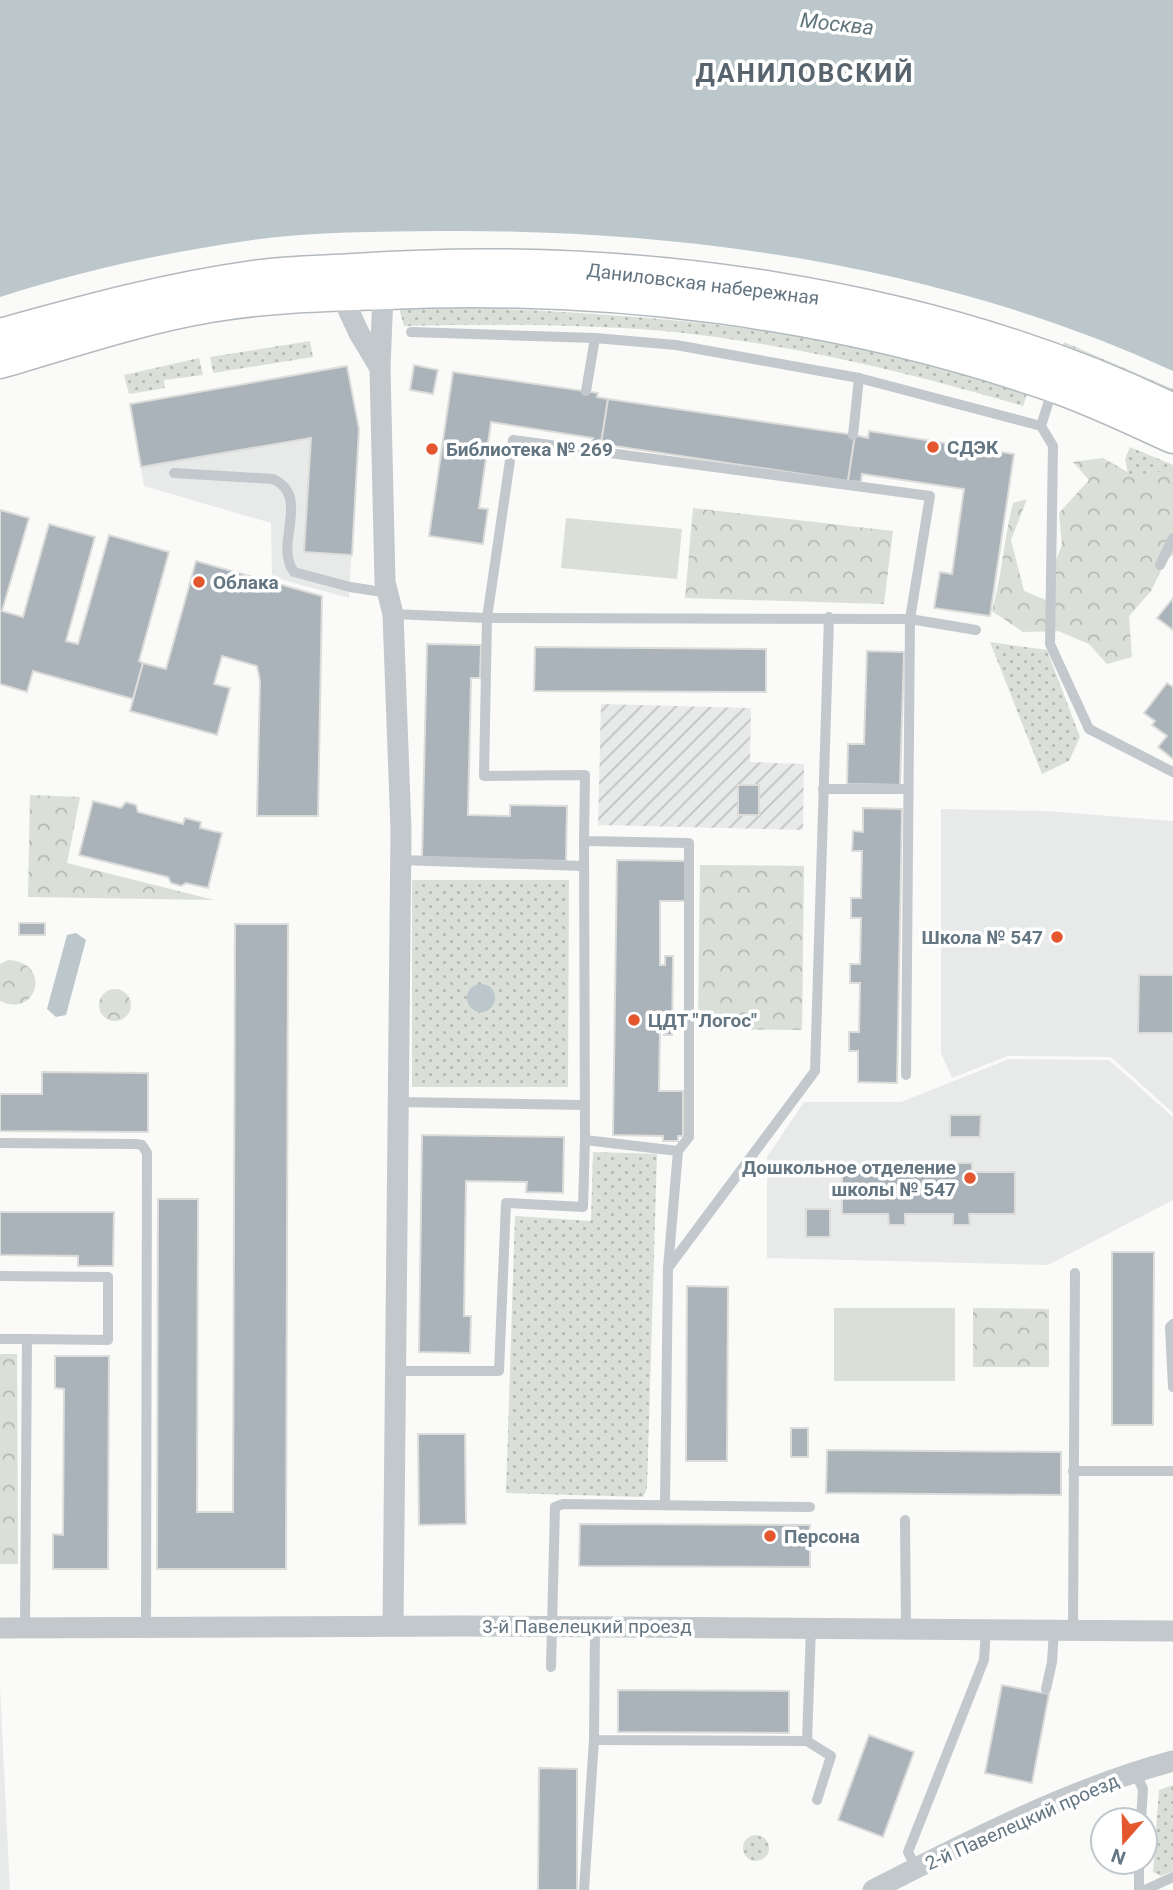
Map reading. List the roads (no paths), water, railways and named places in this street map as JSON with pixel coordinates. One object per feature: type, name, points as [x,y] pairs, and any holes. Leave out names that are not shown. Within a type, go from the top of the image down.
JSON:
[{"type":"main road","name":"Даниловская набережная","points":[[0,335],[179,289],[256,276],[425,265],[585,268],[773,289],[933,321],[1061,362],[1173,410]]},
{"type":"main road","name":"Даниловская набережная","points":[[0,362],[112,329],[209,306],[341,294],[546,290],[734,309],[949,354],[1054,386],[1173,436]]},
{"type":"street","points":[[383,293],[380,368],[385,582],[391,603],[400,860],[393,1625]]},
{"type":"street","points":[[341,294],[359,333],[380,368]]},
{"type":"street","name":"3-й Павелецкий проезд","points":[[0,1628],[393,1625],[1173,1631]]},
{"type":"street","name":"2-й Павелецкий проезд","points":[[873,1890],[1020,1818],[1135,1772],[1173,1761]]},
{"type":"lane","points":[[411,332],[595,338],[688,347],[859,378],[1041,426],[1053,446],[1051,644],[1089,729],[1173,772]]},
{"type":"lane","points":[[586,391],[595,338]]},
{"type":"lane","points":[[853,435],[859,378]]},
{"type":"lane","points":[[1041,426],[1054,386]]},
{"type":"lane","points":[[578,449],[579,436]]},
{"type":"lane","points":[[395,1371],[499,1371],[506,1203],[583,1207],[585,1105],[582,866],[585,775],[484,776],[487,618],[513,440],[846,482],[930,496],[910,619],[906,1075]]},
{"type":"lane","points":[[174,473],[272,479],[282,484],[291,498],[288,556],[289,565],[294,572],[350,587],[391,603],[487,618],[829,617],[910,619],[976,630]]},
{"type":"lane","points":[[1160,565],[1173,538]]},
{"type":"lane","points":[[667,1268],[815,1071],[829,617]]},
{"type":"lane","points":[[823,789],[908,789]]},
{"type":"lane","points":[[584,841],[689,843],[689,1137],[678,1151],[667,1268],[665,1503]]},
{"type":"lane","points":[[400,860],[582,866]]},
{"type":"lane","points":[[398,1102],[585,1105]]},
{"type":"lane","points":[[585,1140],[678,1151]]},
{"type":"lane","points":[[0,1143],[136,1144],[142,1145],[147,1153],[146,1627]]},
{"type":"lane","points":[[1046,1689],[1063,1630],[1073,1471],[1075,1273]]},
{"type":"lane","points":[[0,1276],[108,1277],[108,1340],[0,1339]]},
{"type":"lane","points":[[1173,1324],[1170,1327],[1173,1387]]},
{"type":"lane","points":[[25,1628],[27,1339]]},
{"type":"lane","points":[[1073,1471],[1173,1471]]},
{"type":"lane","points":[[551,1667],[555,1507],[563,1504],[665,1503],[810,1507]]},
{"type":"lane","points":[[905,1520],[906,1628]]},
{"type":"lane","points":[[584,1890],[594,1740],[595,1627]]},
{"type":"lane","points":[[807,1741],[811,1627]]},
{"type":"lane","points":[[916,1868],[908,1852],[984,1660],[986,1629]]},
{"type":"lane","points":[[594,1740],[807,1741],[831,1756],[817,1800]]},
{"type":"lane","points":[[1135,1772],[1143,1789],[1142,1806]]},
{"type":"lane","points":[[1145,1890],[1173,1877]]},
{"type":"water","name":"Москва","points":[[0,0],[1173,0],[1173,371],[1086,335],[997,305],[906,280],[814,261],[627,237],[439,231],[294,235],[153,257],[91,271],[0,297]]},
{"type":"water","points":[[76,933],[86,940],[66,1015],[56,1017],[47,1009],[67,935]]},
{"type":"water","points":[[481,984],[491,988],[495,998],[491,1008],[481,1012],[471,1008],[467,998],[471,988]]},
{"type":"place","name":"СДЭК","points":[[933,447]]},
{"type":"place","name":"Библиотека № 269","points":[[432,449]]},
{"type":"place","name":"Облака","points":[[199,582]]},
{"type":"place","name":"Школа № 547","points":[[1057,937]]},
{"type":"place","name":"ЦДТ \"Логос\"","points":[[634,1020]]},
{"type":"place","name":"Дошкольное отделение школы № 547","points":[[970,1178]]},
{"type":"place","name":"Персона","points":[[770,1536]]},
{"type":"district","name":"ДАНИЛОВСКИЙ","points":[[805,73]]}]
